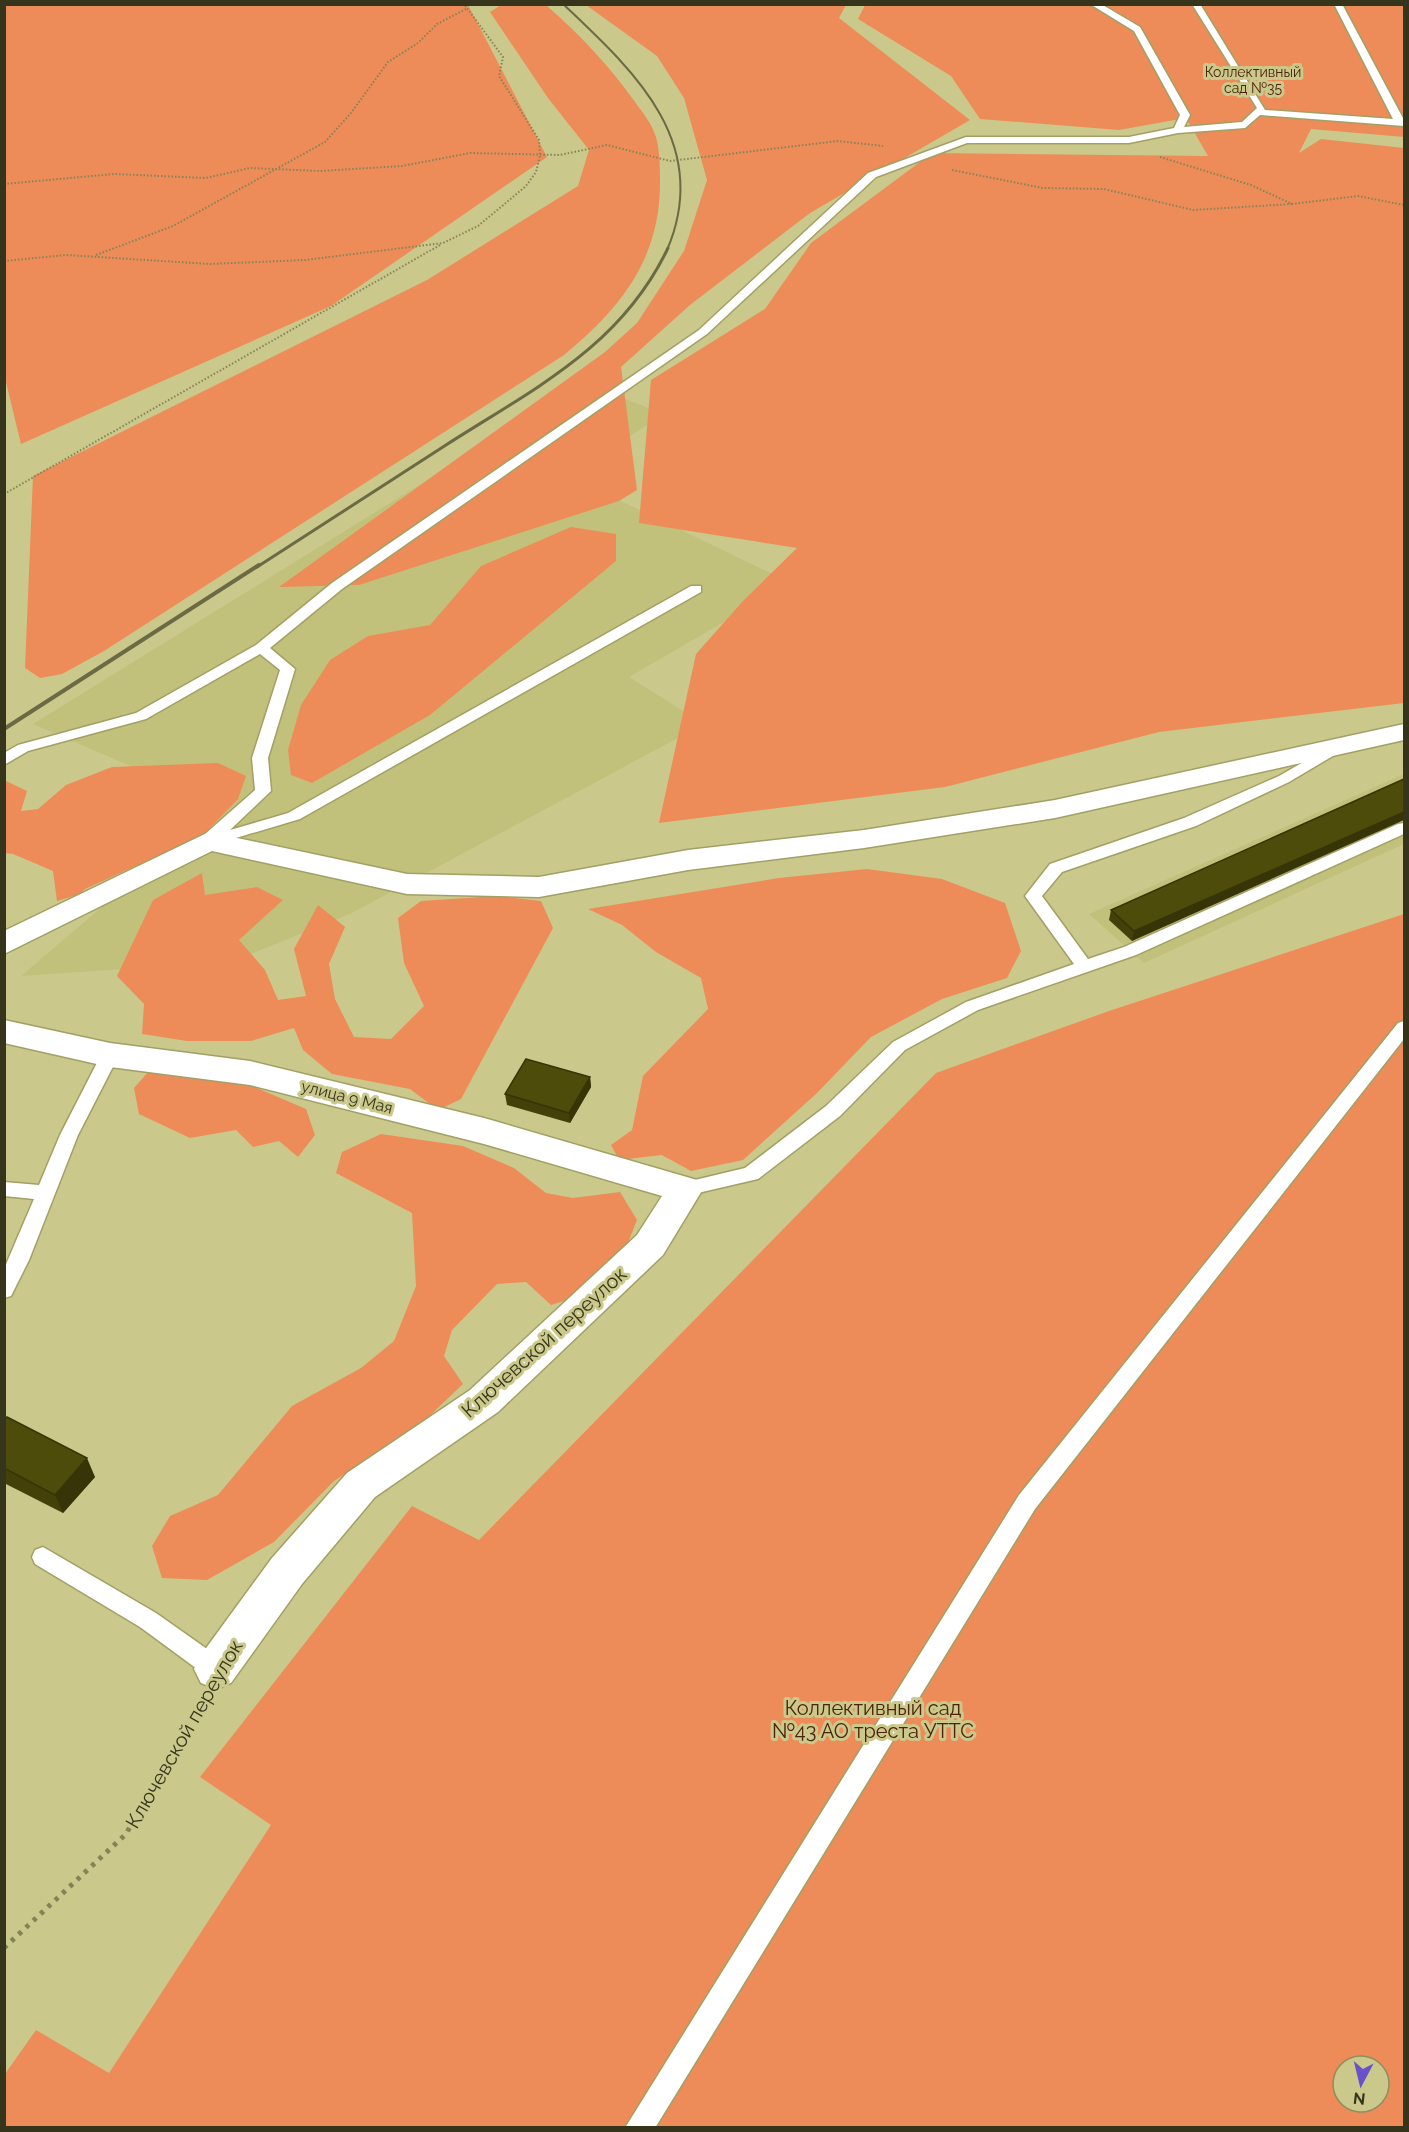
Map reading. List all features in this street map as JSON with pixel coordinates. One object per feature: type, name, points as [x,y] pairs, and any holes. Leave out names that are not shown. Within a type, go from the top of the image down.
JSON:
[{"type":"street","points":[[4,944],[209,841],[407,884],[539,887],[688,860],[864,839],[1055,809],[1404,732]]},
{"type":"street","name":"улица 9 Мая","points":[[4,1031],[110,1055],[250,1073],[484,1131],[685,1189]]},
{"type":"street","name":"Ключевской переулок","points":[[216,1669],[287,1571],[361,1485],[484,1401],[650,1245],[685,1189]]},
{"type":"lane","points":[[1094,4],[1137,29],[1185,115],[1178,130]]},
{"type":"lane","points":[[4,760],[23,748],[141,716],[261,648],[337,586],[703,332],[872,175],[966,140],[1129,140],[1178,130],[1245,125],[1262,108],[1196,4]]},
{"type":"lane","points":[[1338,4],[1402,122]]},
{"type":"lane","points":[[1258,112],[1402,122]]},
{"type":"lane","points":[[209,841],[294,816],[696,589]]},
{"type":"lane","points":[[209,841],[262,791],[260,758],[288,669],[261,648]]},
{"type":"lane","points":[[1084,966],[1033,896],[1056,868],[1190,822],[1284,779],[1338,747]]},
{"type":"lane","points":[[685,1189],[751,1174],[833,1111],[899,1046],[972,1006],[1130,951],[1404,828]]},
{"type":"lane","points":[[639,2127],[1027,1502],[1404,1027]]},
{"type":"lane","points":[[4,1290],[69,1135],[110,1055]]},
{"type":"lane","points":[[4,1189],[45,1193]]},
{"type":"lane","points":[[43,1557],[148,1620],[216,1669]]},
{"type":"path","points":[[4,494],[443,243],[478,226],[526,186],[536,172],[540,156],[538,140],[499,76],[503,57],[464,4]]},
{"type":"path","points":[[92,256],[173,226],[325,142],[357,106],[388,62],[418,44],[437,24],[452,14],[466,9]]},
{"type":"path","points":[[1178,130],[1161,139],[1154,147],[1156,156],[1251,185],[1292,204]]},
{"type":"path","points":[[4,184],[114,174],[206,178],[250,168],[320,171],[402,166],[470,153],[560,155],[607,145],[670,160],[689,160],[838,141],[895,148],[954,171],[1043,188],[1104,189],[1193,210],[1292,204],[1358,196],[1404,205]]},
{"type":"path","points":[[4,261],[92,256],[210,264],[305,260],[443,243]]},
{"type":"path","name":"Ключевской переулок","points":[[4,1948],[126,1834],[216,1669]]},
{"type":"shaded area","points":[[584,383],[664,414],[569,476],[791,583],[629,677],[704,724],[350,914],[231,962],[21,976],[221,805],[33,724]]},
{"type":"shaded area","points":[[1404,774],[1404,844],[1144,963],[1089,914]]},
{"type":"green space","points":[[4,5],[468,5],[547,157],[331,306],[21,444],[4,374]]},
{"type":"green space","points":[[501,5],[546,5],[604,63],[641,110],[654,132],[659,154],[660,183],[653,235],[645,258],[619,300],[603,319],[564,355],[104,651],[62,674],[40,678],[25,668],[33,476],[427,280],[578,186],[589,150],[548,98],[490,12]]},
{"type":"green space","points":[[586,5],[846,5],[839,18],[970,120],[810,213],[690,305],[621,367],[637,490],[619,501],[359,585],[279,587],[605,352],[637,323],[684,251],[707,180],[684,98],[657,56]]},
{"type":"green space","name":"Коллективный сад №35","points":[[865,5],[1404,5],[1404,137],[1311,129],[1299,153],[1321,139],[1404,148],[1404,703],[1159,732],[945,787],[659,823],[696,654],[743,601],[797,548],[639,523],[651,380],[765,309],[811,243],[932,153],[1208,156],[1186,118],[1119,130],[980,119],[951,76],[858,19]]},
{"type":"green space","points":[[571,527],[616,534],[616,561],[430,715],[312,783],[291,775],[288,750],[301,705],[330,660],[368,636],[430,625],[481,566]]},
{"type":"green space","points":[[218,763],[246,776],[238,799],[202,836],[85,889],[80,894],[57,901],[53,871],[13,854],[5,853],[6,781],[27,791],[21,811],[38,809],[66,785],[112,767]]},
{"type":"green space","points":[[867,869],[942,879],[1005,903],[1021,951],[1007,978],[942,999],[871,1037],[817,1093],[743,1160],[691,1171],[662,1155],[619,1160],[611,1145],[632,1130],[643,1076],[708,1009],[701,978],[656,952],[622,925],[588,909],[779,878]]},
{"type":"green space","points":[[202,873],[205,895],[257,887],[283,900],[239,940],[265,970],[278,1000],[306,996],[294,949],[318,905],[345,927],[329,964],[335,999],[354,1037],[391,1039],[424,1006],[404,963],[398,918],[421,901],[496,896],[541,901],[553,928],[461,1099],[438,1110],[410,1089],[332,1074],[303,1050],[294,1028],[251,1041],[187,1041],[142,1034],[144,1004],[117,976],[153,900]]},
{"type":"green space","name":"Коллективный сад №43 АО треста УТТС","points":[[1404,914],[1404,2127],[5,2128],[5,2074],[36,2030],[109,2073],[271,1825],[200,1777],[412,1506],[479,1540],[936,1073],[1109,1011]]},
{"type":"green space","points":[[149,1071],[197,1074],[250,1085],[306,1109],[315,1135],[298,1157],[279,1141],[253,1147],[236,1130],[190,1138],[139,1114],[134,1088]]},
{"type":"green space","points":[[381,1134],[463,1146],[514,1168],[546,1193],[573,1198],[620,1192],[637,1220],[623,1255],[577,1297],[551,1305],[526,1282],[497,1284],[452,1330],[444,1356],[463,1384],[420,1425],[334,1481],[274,1542],[207,1580],[162,1578],[152,1546],[170,1516],[218,1495],[292,1406],[361,1368],[394,1341],[416,1286],[412,1213],[336,1173],[342,1152]]},
{"type":"building","points":[[1404,779],[1404,812],[1134,931],[1111,910]]},
{"type":"building","points":[[526,1059],[590,1077],[569,1113],[505,1094]]},
{"type":"building","points":[[7,1417],[87,1458],[55,1495],[4,1468],[4,1420]]},
{"type":"railway","points":[[563,4],[616,56],[639,83],[659,112],[673,143],[680,176],[679,211],[667,250]]},
{"type":"railway","points":[[257,567],[511,405],[572,363],[626,313],[649,283],[667,250]]},
{"type":"railway","points":[[4,729],[259,565]]}]
